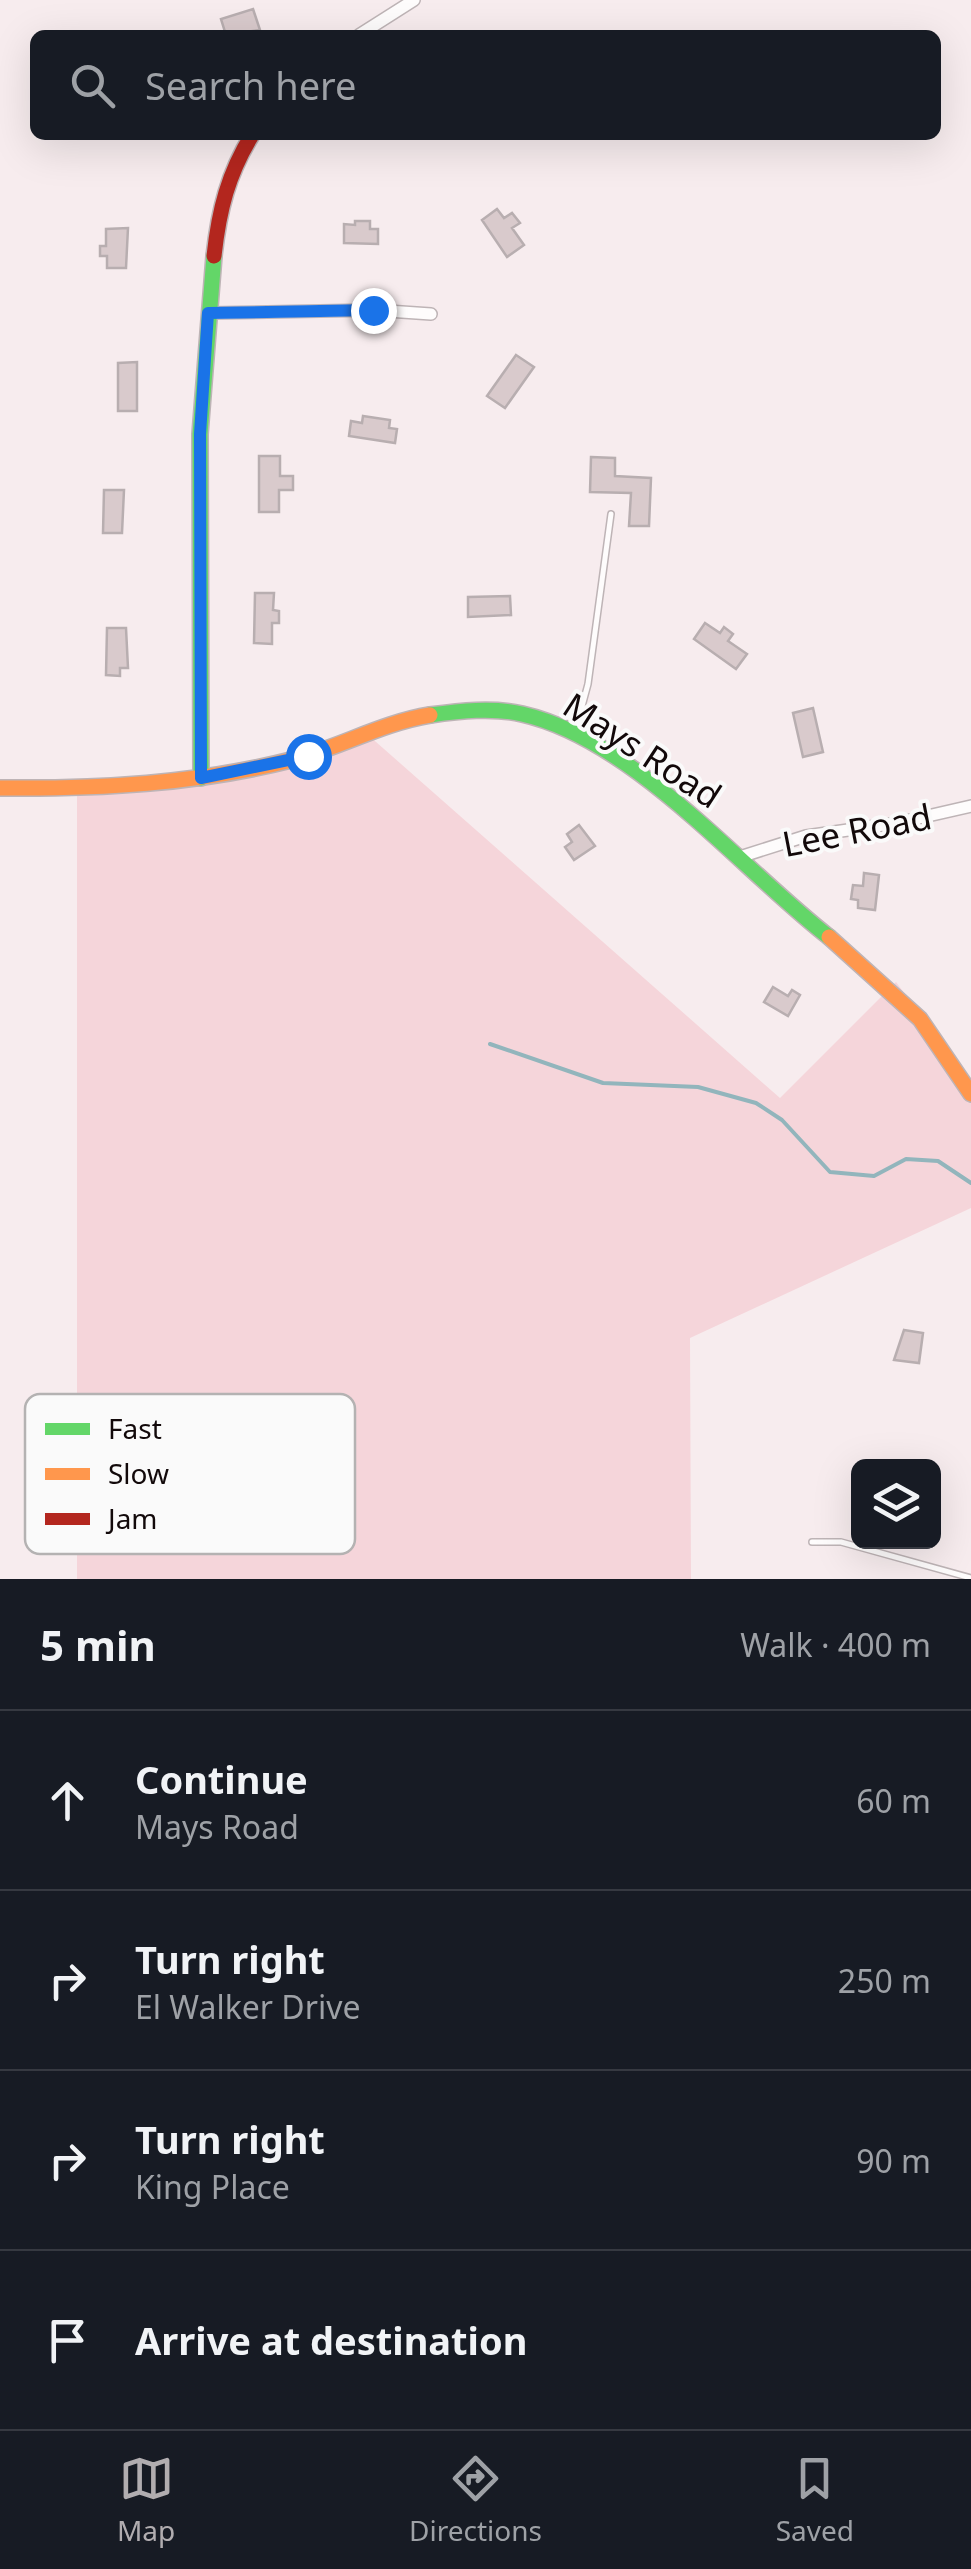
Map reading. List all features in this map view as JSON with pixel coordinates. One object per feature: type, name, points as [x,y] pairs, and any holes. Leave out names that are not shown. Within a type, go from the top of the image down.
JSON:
[{"type":"street","points":[[368,30],[414,0]]},
{"type":"street","points":[[201,778],[200,434],[208,313],[220,207],[249,140]]},
{"type":"street","points":[[208,313],[373,310],[432,314]]},
{"type":"street","name":"Mays Road","points":[[0,788],[74,790],[201,778],[308,756],[392,723],[432,716],[519,713],[551,722],[743,856],[798,911],[898,996],[936,1036],[971,1094]]},
{"type":"street","name":"Lee Road","points":[[743,856],[806,836],[897,824],[971,806]]},
{"type":"lane","points":[[574,735],[588,684],[612,514]]},
{"type":"lane","points":[[812,1542],[841,1542],[971,1578]]},
{"type":"shaded area","points":[[367,734],[780,1098],[896,982],[971,1082],[971,1208],[690,1338],[691,1579],[77,1579],[77,1554],[355,1554],[355,1394],[77,1394],[77,783],[268,767]]},
{"type":"building","points":[[253,9],[260,30],[224,30],[221,19]]},
{"type":"building","points":[[497,209],[504,218],[512,213],[520,223],[512,228],[524,245],[507,257],[482,220]]},
{"type":"building","points":[[355,221],[370,221],[370,229],[378,229],[378,244],[344,243],[344,224],[355,225]]},
{"type":"building","points":[[128,228],[126,268],[107,268],[107,256],[100,256],[100,246],[106,246],[106,229]]},
{"type":"building","points":[[516,355],[534,367],[505,408],[487,396]]},
{"type":"building","points":[[137,362],[137,411],[118,411],[118,363]]},
{"type":"building","points":[[363,416],[390,420],[389,428],[397,429],[395,443],[349,436],[351,421],[362,423]]},
{"type":"building","points":[[259,456],[280,456],[280,476],[293,476],[293,490],[279,490],[279,512],[259,512]]},
{"type":"building","points":[[591,457],[615,458],[615,476],[651,478],[649,526],[629,526],[631,493],[590,492]]},
{"type":"building","points":[[104,490],[124,490],[122,533],[103,533]]},
{"type":"building","points":[[255,593],[274,593],[273,610],[279,611],[279,623],[272,623],[272,644],[254,643]]},
{"type":"building","points":[[510,596],[511,615],[468,617],[468,597]]},
{"type":"building","points":[[705,623],[720,633],[724,627],[733,634],[728,641],[747,654],[736,669],[694,639]]},
{"type":"building","points":[[107,628],[126,628],[128,668],[120,668],[120,676],[106,675]]},
{"type":"building","points":[[813,708],[823,752],[803,757],[793,713]]},
{"type":"building","points":[[579,825],[595,846],[574,860],[565,847],[572,842],[567,834]]},
{"type":"building","points":[[864,873],[879,875],[875,910],[858,908],[858,900],[851,899],[853,885],[863,886]]},
{"type":"building","points":[[773,987],[788,996],[792,990],[800,995],[788,1016],[764,1002]]},
{"type":"building","points":[[904,1330],[923,1333],[919,1363],[894,1360]]},
{"type":"waterway","points":[[490,1044],[603,1083],[698,1087],[756,1103],[782,1120],[830,1172],[874,1176],[906,1159],[938,1161],[971,1183]]},
{"type":"traffic: fast","points":[[201,778],[200,434],[214,256]]},
{"type":"traffic: fast","points":[[430,715],[488,710],[522,714],[564,728],[605,750],[684,809],[829,937]]},
{"type":"traffic: slow","points":[[0,788],[110,786],[219,775],[291,760],[430,715]]},
{"type":"traffic: slow","points":[[829,937],[920,1019],[971,1094]]},
{"type":"traffic: jam","points":[[214,256],[226,193],[249,140]]},
{"type":"route","points":[[308,756],[201,778],[200,434],[208,313],[373,310]]}]
